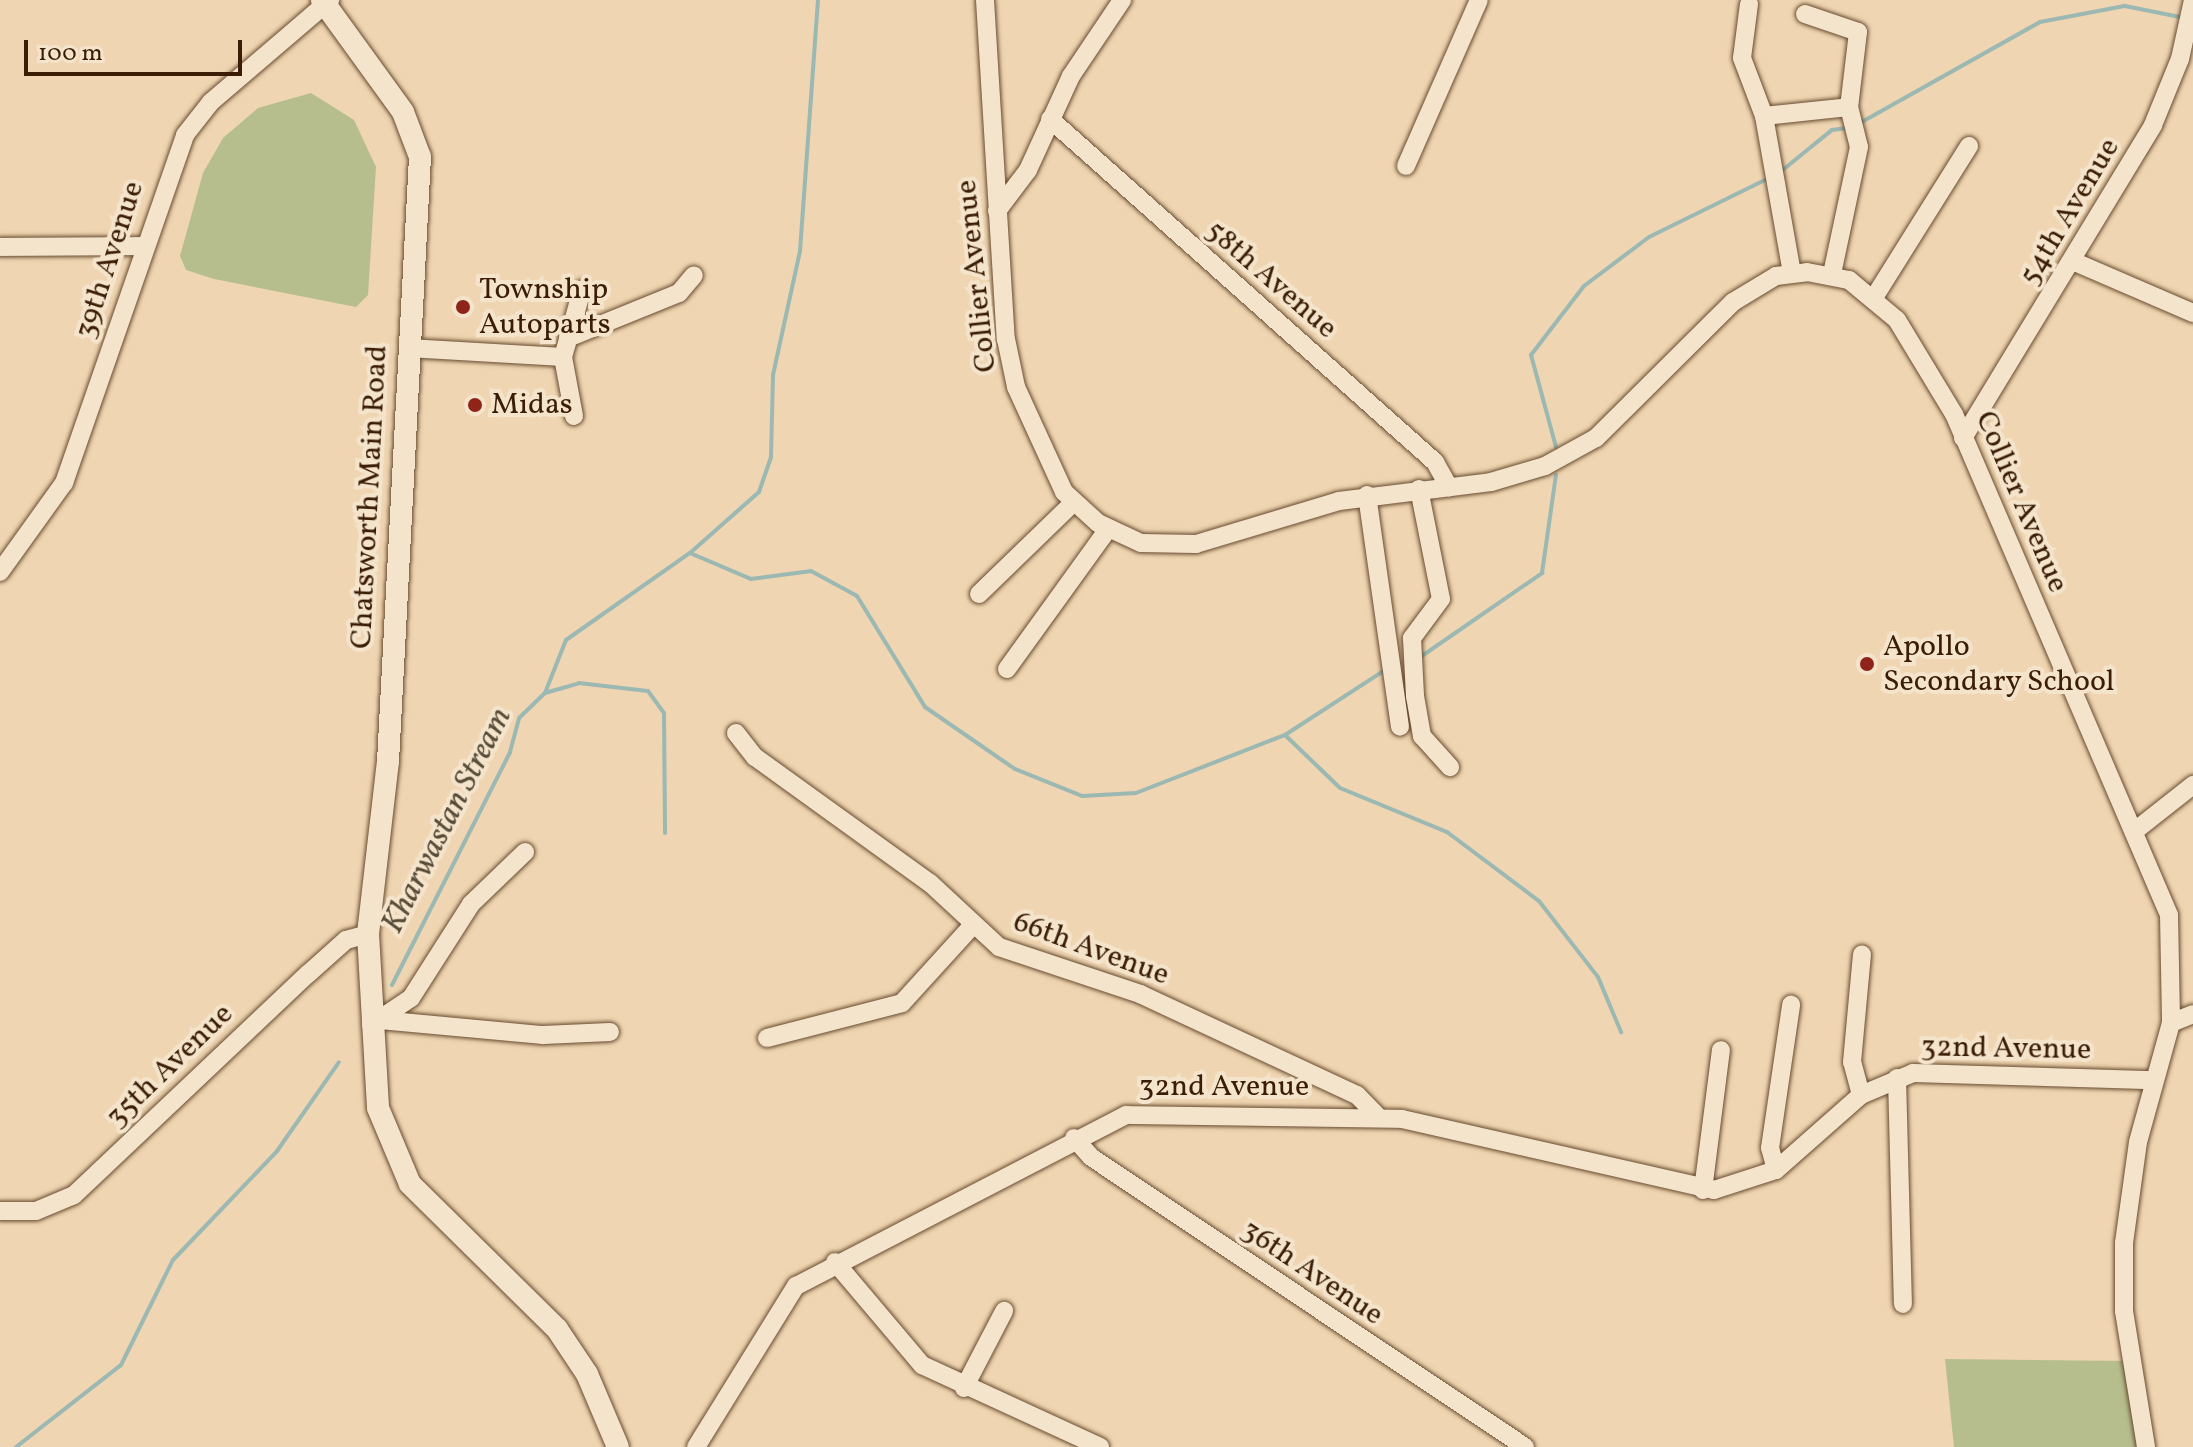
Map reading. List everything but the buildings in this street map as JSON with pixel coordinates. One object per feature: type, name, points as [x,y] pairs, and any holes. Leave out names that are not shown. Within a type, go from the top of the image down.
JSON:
[{"type":"street","name":"Collier Avenue","points":[[985,0],[997,211],[1016,387],[1041,454],[1074,502],[1108,529],[1141,543],[1196,544],[1367,495],[1449,487],[1520,475],[1581,448],[1733,302],[1757,284],[1792,273],[1832,274],[1875,296],[1925,361],[1963,438],[2136,830],[2169,915],[2171,1023],[2154,1080],[2128,1203],[2123,1287],[2146,1447]]},
{"type":"street","points":[[997,211],[1028,170],[1050,119],[1122,0]]},
{"type":"street","points":[[1406,166],[1479,0]]},
{"type":"street","name":"39th Avenue","points":[[0,572],[64,483],[145,246],[192,124],[326,1]]},
{"type":"street","name":"Chatsworth Main Road","points":[[326,1],[403,112],[420,157],[388,761],[368,934],[378,1108],[410,1184],[557,1329],[587,1374],[618,1447]]},
{"type":"street","points":[[1749,4],[1742,58],[1764,116],[1792,273]]},
{"type":"street","name":"54th Avenue","points":[[1963,438],[2075,262],[2153,125],[2186,37],[2192,7]]},
{"type":"street","points":[[1805,14],[1858,32],[1849,107],[1859,147],[1832,274]]},
{"type":"street","points":[[1764,116],[1849,107]]},
{"type":"street","name":"58th Avenue","points":[[1050,119],[1435,462],[1449,487]]},
{"type":"street","points":[[1875,296],[1969,146]]},
{"type":"street","points":[[0,247],[145,246]]},
{"type":"street","points":[[2075,262],[2193,313]]},
{"type":"street","points":[[568,338],[679,293],[694,275]]},
{"type":"street","points":[[574,416],[563,357],[582,290]]},
{"type":"street","points":[[408,348],[563,357]]},
{"type":"street","points":[[1400,727],[1401,667],[1441,599],[1419,489]]},
{"type":"street","points":[[1367,495],[1401,667],[1422,736],[1450,767]]},
{"type":"street","points":[[979,594],[1074,502]]},
{"type":"street","points":[[1007,669],[1108,529]]},
{"type":"street","name":"66th Avenue","points":[[736,733],[755,757],[930,883],[973,925],[1009,953],[1140,994],[1357,1095],[1378,1117]]},
{"type":"street","points":[[2136,830],[2193,785]]},
{"type":"street","points":[[375,1023],[411,998],[477,897],[525,852]]},
{"type":"street","points":[[767,1038],[902,1003],[973,925]]},
{"type":"street","name":"35th Avenue","points":[[0,1211],[36,1211],[74,1195],[346,940],[368,934]]},
{"type":"street","points":[[1861,1095],[1852,1062],[1862,954]]},
{"type":"street","points":[[1776,1170],[1770,1148],[1791,1005]]},
{"type":"street","points":[[2171,1023],[2193,1014]]},
{"type":"street","points":[[375,1023],[543,1035],[610,1032]]},
{"type":"street","points":[[1703,1190],[1721,1050]]},
{"type":"street","name":"32nd Avenue","points":[[696,1447],[787,1294],[835,1262],[1074,1138],[1145,1112],[1378,1117],[1473,1132],[1703,1190],[1745,1184],[1776,1170],[1861,1095],[1897,1078],[1930,1072],[2154,1080]]},
{"type":"street","points":[[1897,1078],[1903,1304]]},
{"type":"street","name":"36th Avenue","points":[[1074,1138],[1117,1175],[1525,1447]]},
{"type":"street","points":[[835,1262],[905,1351],[964,1388],[1100,1447]]},
{"type":"street","points":[[964,1388],[1004,1311]]},
{"type":"green space","points":[[311,93],[354,120],[376,167],[368,295],[356,307],[214,279],[186,270],[180,256],[203,173],[223,138],[258,108]]},
{"type":"green space","points":[[1945,1359],[2131,1361],[2147,1447],[1954,1447]]},
{"type":"waterway","points":[[545,693],[566,640],[690,553],[759,492],[771,457],[773,375],[800,251],[818,0]]},
{"type":"waterway","points":[[1860,123],[2040,22],[2125,6],[2185,18]]},
{"type":"waterway","points":[[1779,173],[1832,130],[1847,128]]},
{"type":"waterway","points":[[1556,447],[1531,355],[1584,286],[1649,237],[1771,177]]},
{"type":"waterway","points":[[1419,658],[1542,573],[1556,475]]},
{"type":"waterway","points":[[690,553],[751,579],[811,571],[857,596],[925,707],[1015,769],[1082,796],[1136,793],[1285,735],[1385,670]]},
{"type":"waterway","name":"Kharwastan Stream","points":[[392,985],[510,752],[519,718],[545,693],[579,683],[648,691],[664,713],[665,833]]},
{"type":"waterway","points":[[1285,735],[1340,788],[1447,832],[1539,901],[1598,977],[1621,1032]]},
{"type":"waterway","name":"Kharwastan Stream","points":[[16,1447],[121,1365],[173,1260],[277,1151],[339,1062]]},
{"type":"place","name":"Township Autoparts","points":[[463,307]]},
{"type":"place","name":"Midas","points":[[475,405]]},
{"type":"place","name":"Apollo Secondary School","points":[[1867,664]]}]
